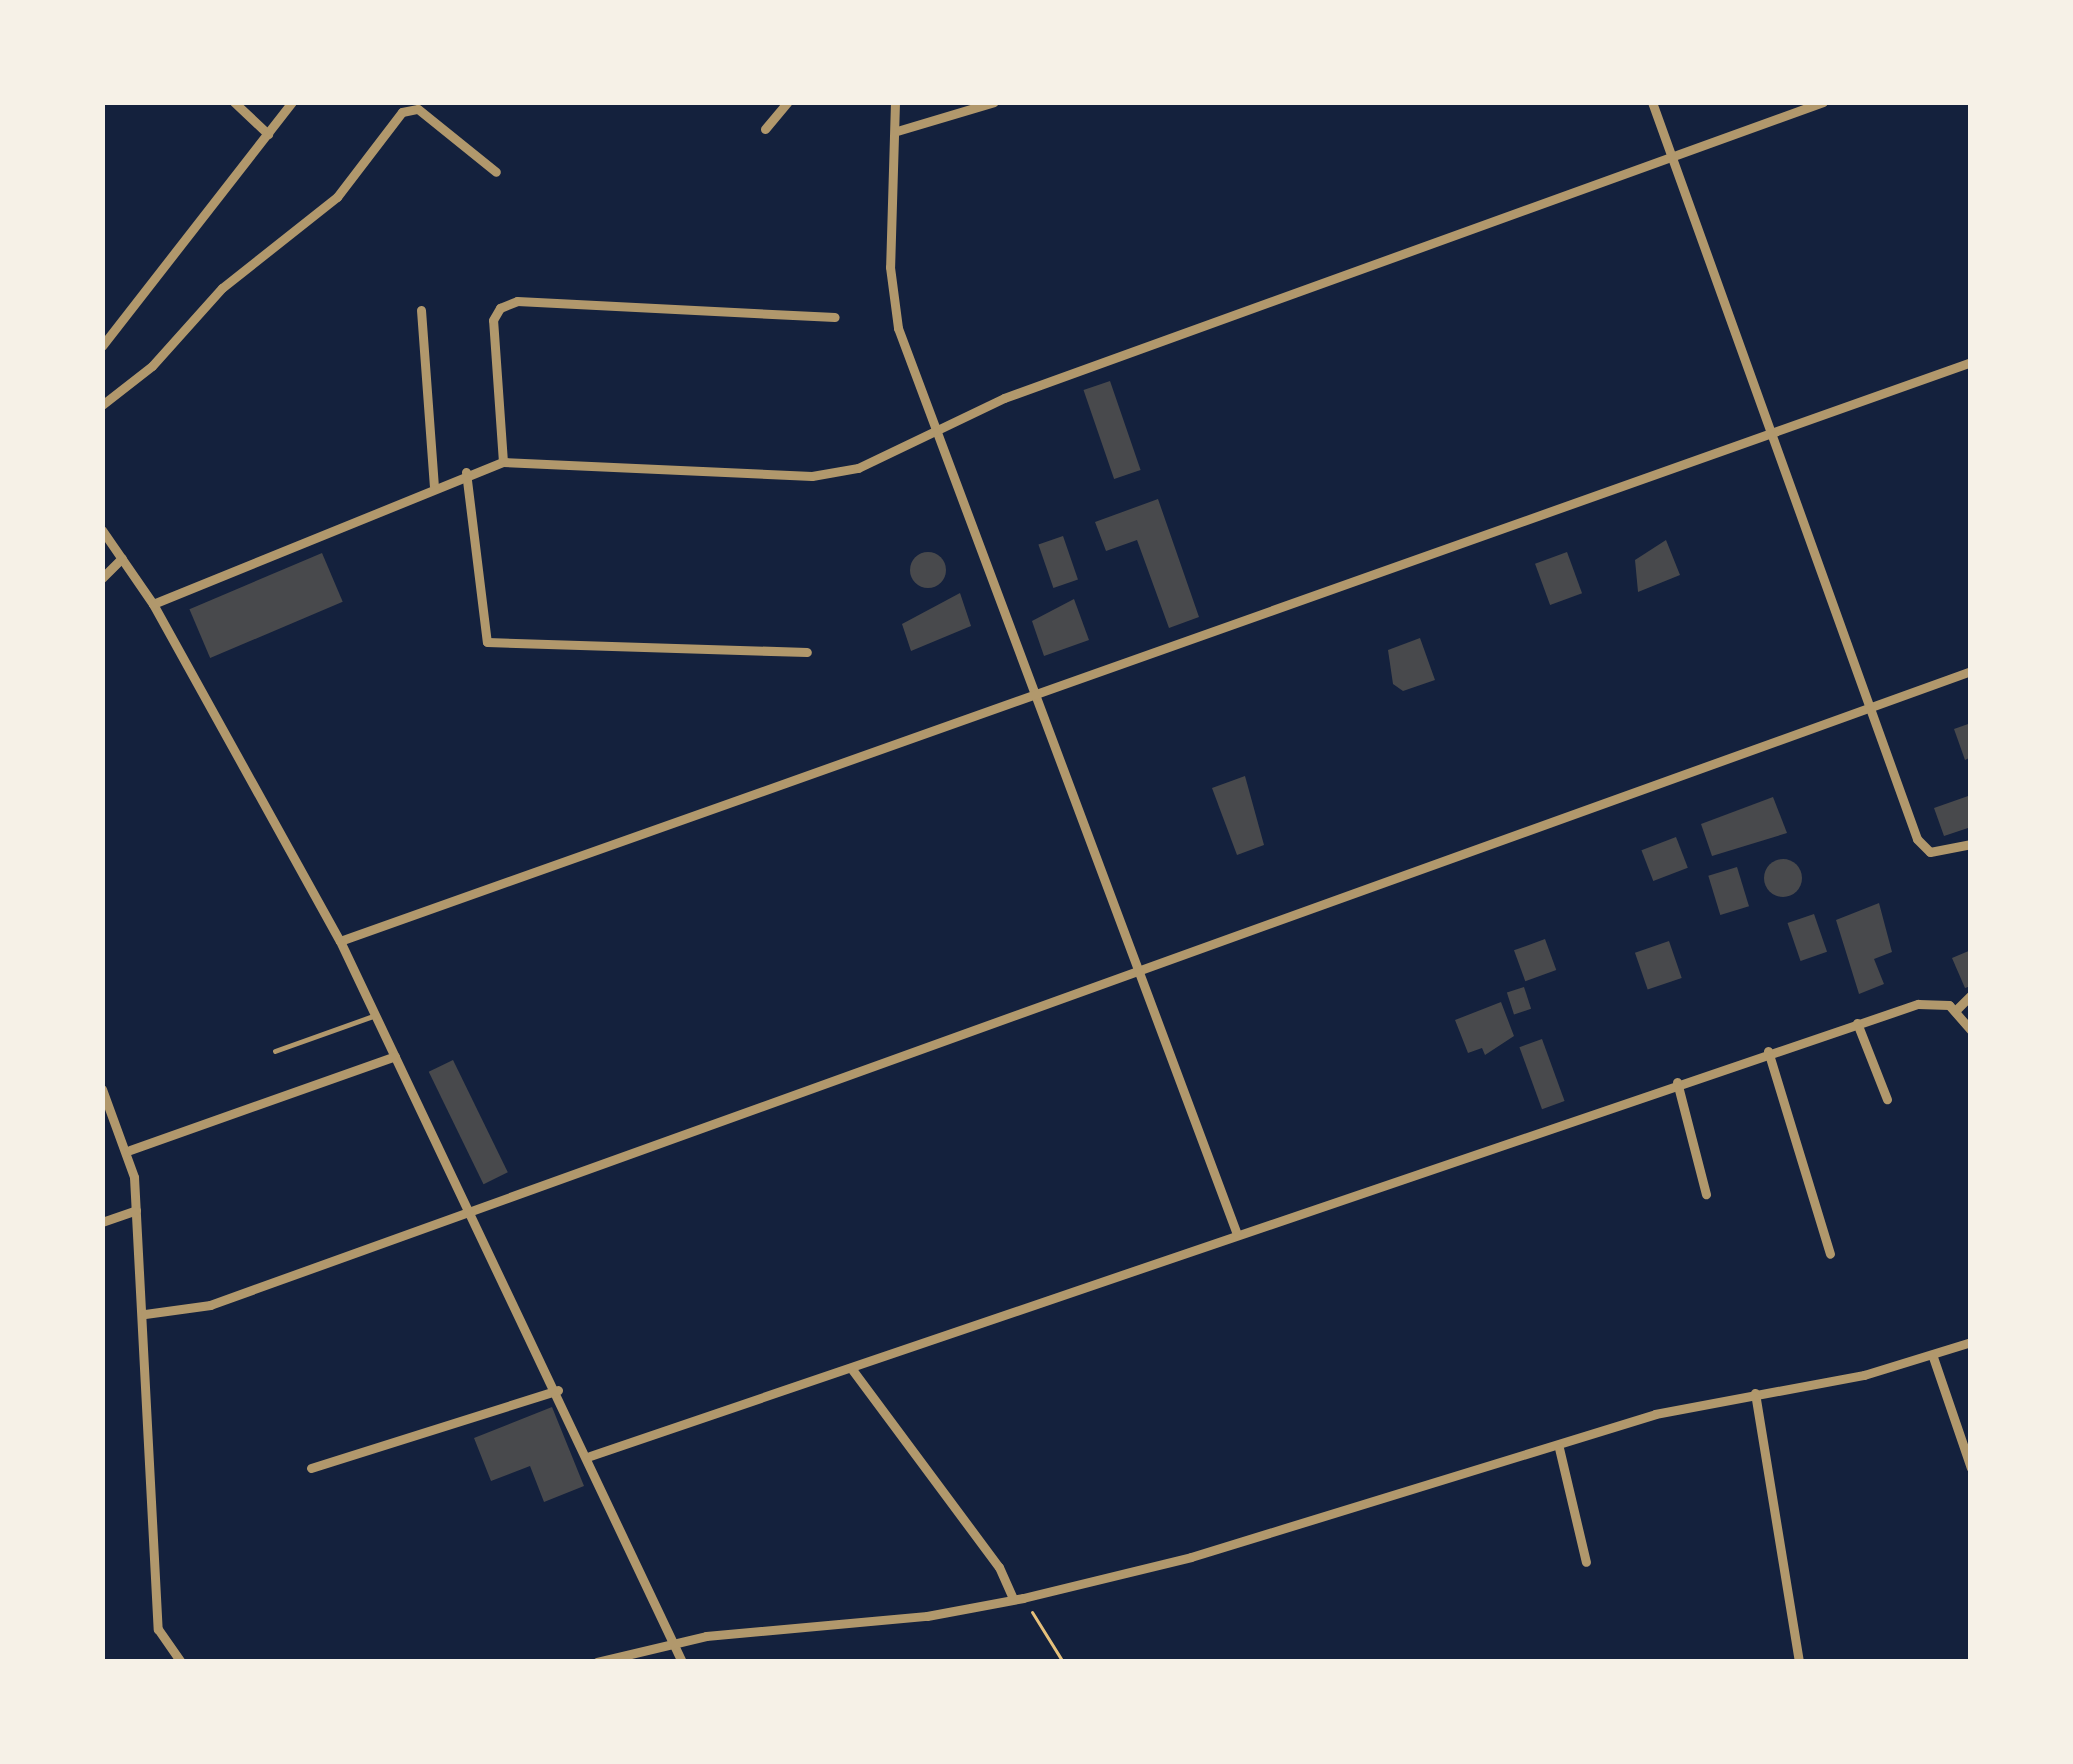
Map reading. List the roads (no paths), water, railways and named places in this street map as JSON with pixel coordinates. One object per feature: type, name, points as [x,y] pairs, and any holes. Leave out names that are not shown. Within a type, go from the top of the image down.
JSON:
[{"type":"street","points":[[234,102],[268,134]]},
{"type":"street","points":[[102,346],[292,102]]},
{"type":"street","points":[[765,129],[788,102]]},
{"type":"street","points":[[895,102],[891,290],[934,431],[1133,971],[1237,1234]]},
{"type":"street","points":[[897,131],[994,102]]},
{"type":"street","points":[[1652,102],[1917,839],[1930,852],[1971,844]]},
{"type":"street","points":[[154,604],[466,472],[503,462],[834,475],[1004,398],[1822,102]]},
{"type":"street","points":[[102,405],[152,366],[222,289],[337,197],[402,112],[418,110],[496,172]]},
{"type":"street","points":[[503,462],[493,320],[500,308],[517,301],[835,317]]},
{"type":"street","points":[[421,310],[434,486]]},
{"type":"street","points":[[340,940],[1971,362]]},
{"type":"street","points":[[466,472],[487,642],[806,652]]},
{"type":"street","points":[[102,530],[154,604],[340,940],[590,1456],[682,1662]]},
{"type":"street","points":[[102,578],[122,558]]},
{"type":"street","points":[[145,1315],[210,1305],[1971,671]]},
{"type":"street","points":[[1957,1009],[1971,995]]},
{"type":"street","points":[[590,1456],[1676,1082],[1918,1004],[1957,1009],[1971,1030]]},
{"type":"street","points":[[1857,1023],[1887,1100]]},
{"type":"street","points":[[1768,1051],[1830,1255]]},
{"type":"street","points":[[130,1150],[395,1056]]},
{"type":"street","points":[[1676,1082],[1706,1194]]},
{"type":"street","points":[[102,1089],[130,1150],[145,1315],[158,1629],[181,1662]]},
{"type":"street","points":[[102,1222],[136,1210]]},
{"type":"street","points":[[597,1662],[673,1644],[1018,1598],[1191,1557],[1558,1448],[1655,1414],[1933,1357],[1971,1342]]},
{"type":"street","points":[[1933,1357],[1971,1468]]},
{"type":"street","points":[[851,1368],[1018,1598]]},
{"type":"street","points":[[311,1468],[558,1390]]},
{"type":"street","points":[[1755,1394],[1799,1662]]},
{"type":"street","points":[[1558,1448],[1586,1562]]},
{"type":"lane","points":[[275,1051],[376,1015]]}]
